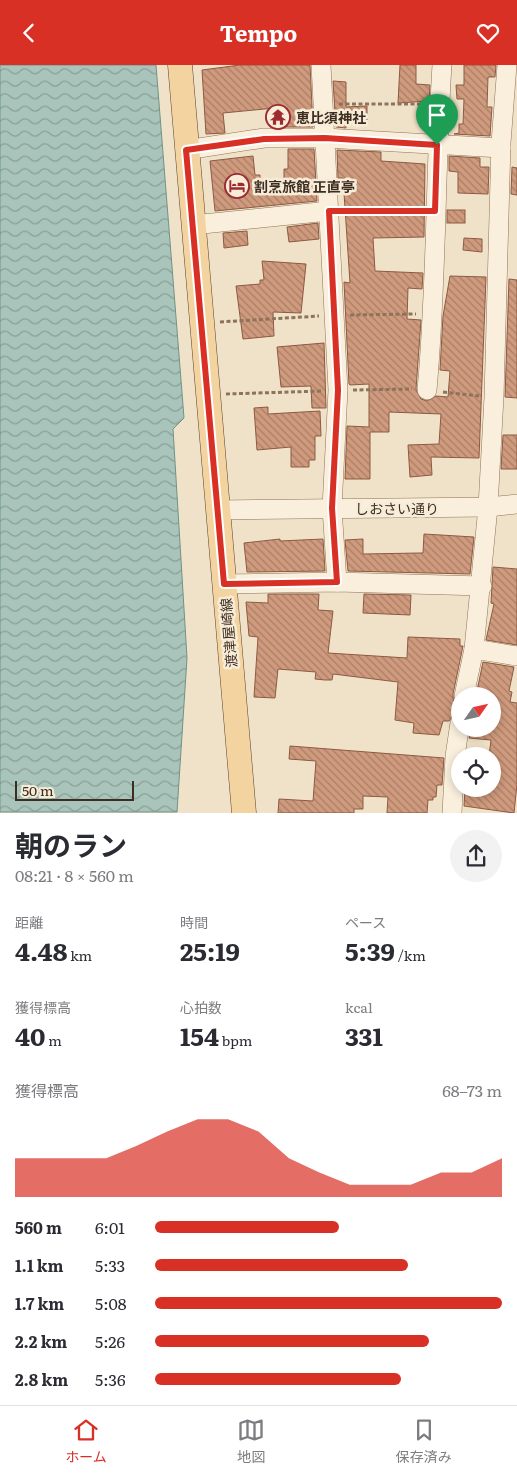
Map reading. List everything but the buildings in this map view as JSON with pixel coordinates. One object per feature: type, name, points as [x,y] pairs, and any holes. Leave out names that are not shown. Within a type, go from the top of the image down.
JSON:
[{"type":"main road","name":"渡津屋崎線","points":[[180,65],[244,813]]},
{"type":"street","points":[[321,65],[338,390],[332,508],[337,582]]},
{"type":"street","points":[[427,390],[434,314],[437,145],[442,65]]},
{"type":"street","points":[[467,687],[471,672],[482,586],[488,507],[506,145],[507,65]]},
{"type":"street","points":[[186,150],[264,139],[325,138],[437,145],[506,145]]},
{"type":"street","points":[[193,225],[329,211]]},
{"type":"street","name":"しおさい通り","points":[[218,510],[488,507],[517,504]]},
{"type":"street","points":[[224,584],[337,582],[482,586]]},
{"type":"street","points":[[474,649],[517,656]]},
{"type":"street","points":[[452,813],[458,737]]},
{"type":"path","points":[[323,104],[376,102],[440,105]]},
{"type":"path","points":[[329,211],[435,211]]},
{"type":"water","points":[[0,65],[156,65],[184,418],[173,429],[187,658],[177,812],[0,812]]},
{"type":"place","name":"恵比須神社","points":[[278,117]]},
{"type":"place","name":"割烹旅館 正直亭","points":[[237,186]]},
{"type":"route","points":[[325,138],[437,145],[435,211],[329,211],[338,390],[332,508],[337,582],[224,584],[186,150],[264,139],[325,138]]}]
